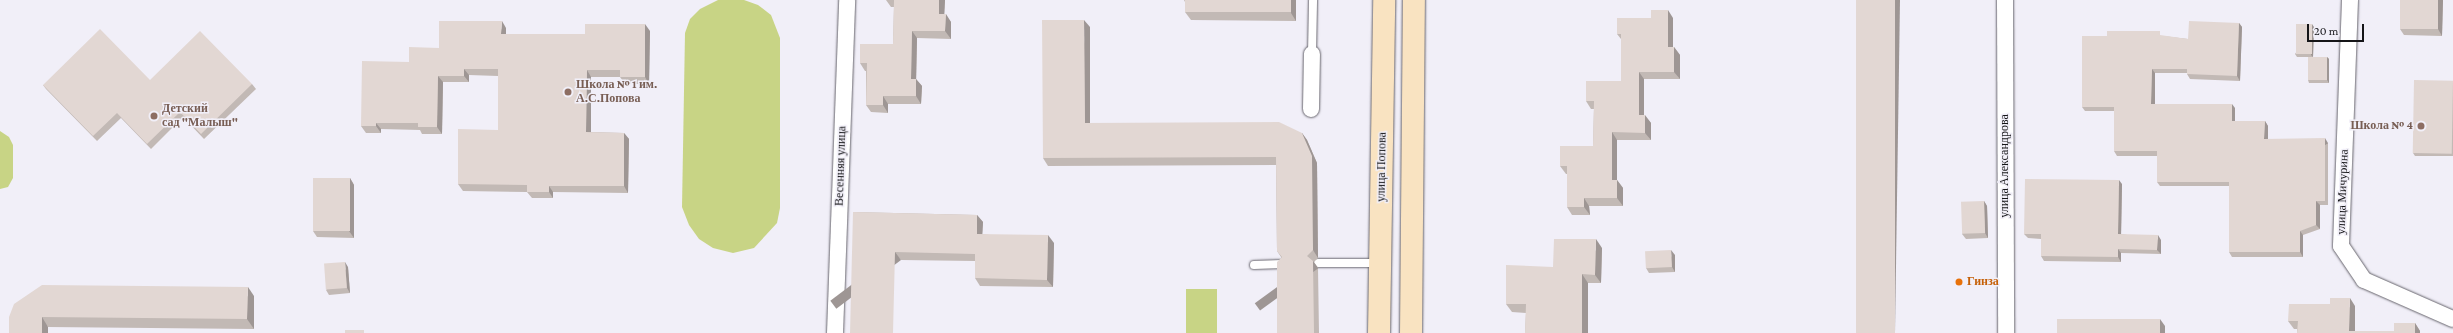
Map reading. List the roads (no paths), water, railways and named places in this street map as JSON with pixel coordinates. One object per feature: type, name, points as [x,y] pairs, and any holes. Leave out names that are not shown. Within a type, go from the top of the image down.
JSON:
[{"type":"main road","name":"улица Попова","points":[[1379,333],[1384,0]]},
{"type":"main road","points":[[1411,333],[1414,0]]},
{"type":"street","name":"Весенняя улица","points":[[835,333],[847,0]]},
{"type":"street","name":"улица Александрова","points":[[2005,0],[2006,333]]},
{"type":"street","name":"улица Мичурина","points":[[2350,0],[2341,246],[2364,280],[2453,319]]},
{"type":"street","points":[[1311,109],[1312,54]]},
{"type":"lane","points":[[1312,54],[1313,0]]},
{"type":"lane","points":[[1318,263],[1380,263]]},
{"type":"lane","points":[[1254,265],[1282,264]]},
{"type":"place","name":"Школа № 1 им. А.С.Попова","points":[[568,92]]},
{"type":"place","name":"Детский сад \"Малыш\"","points":[[154,116]]},
{"type":"place","name":"Школа № 4","points":[[2421,126]]},
{"type":"place","name":"Гинза","points":[[1959,282]]}]
